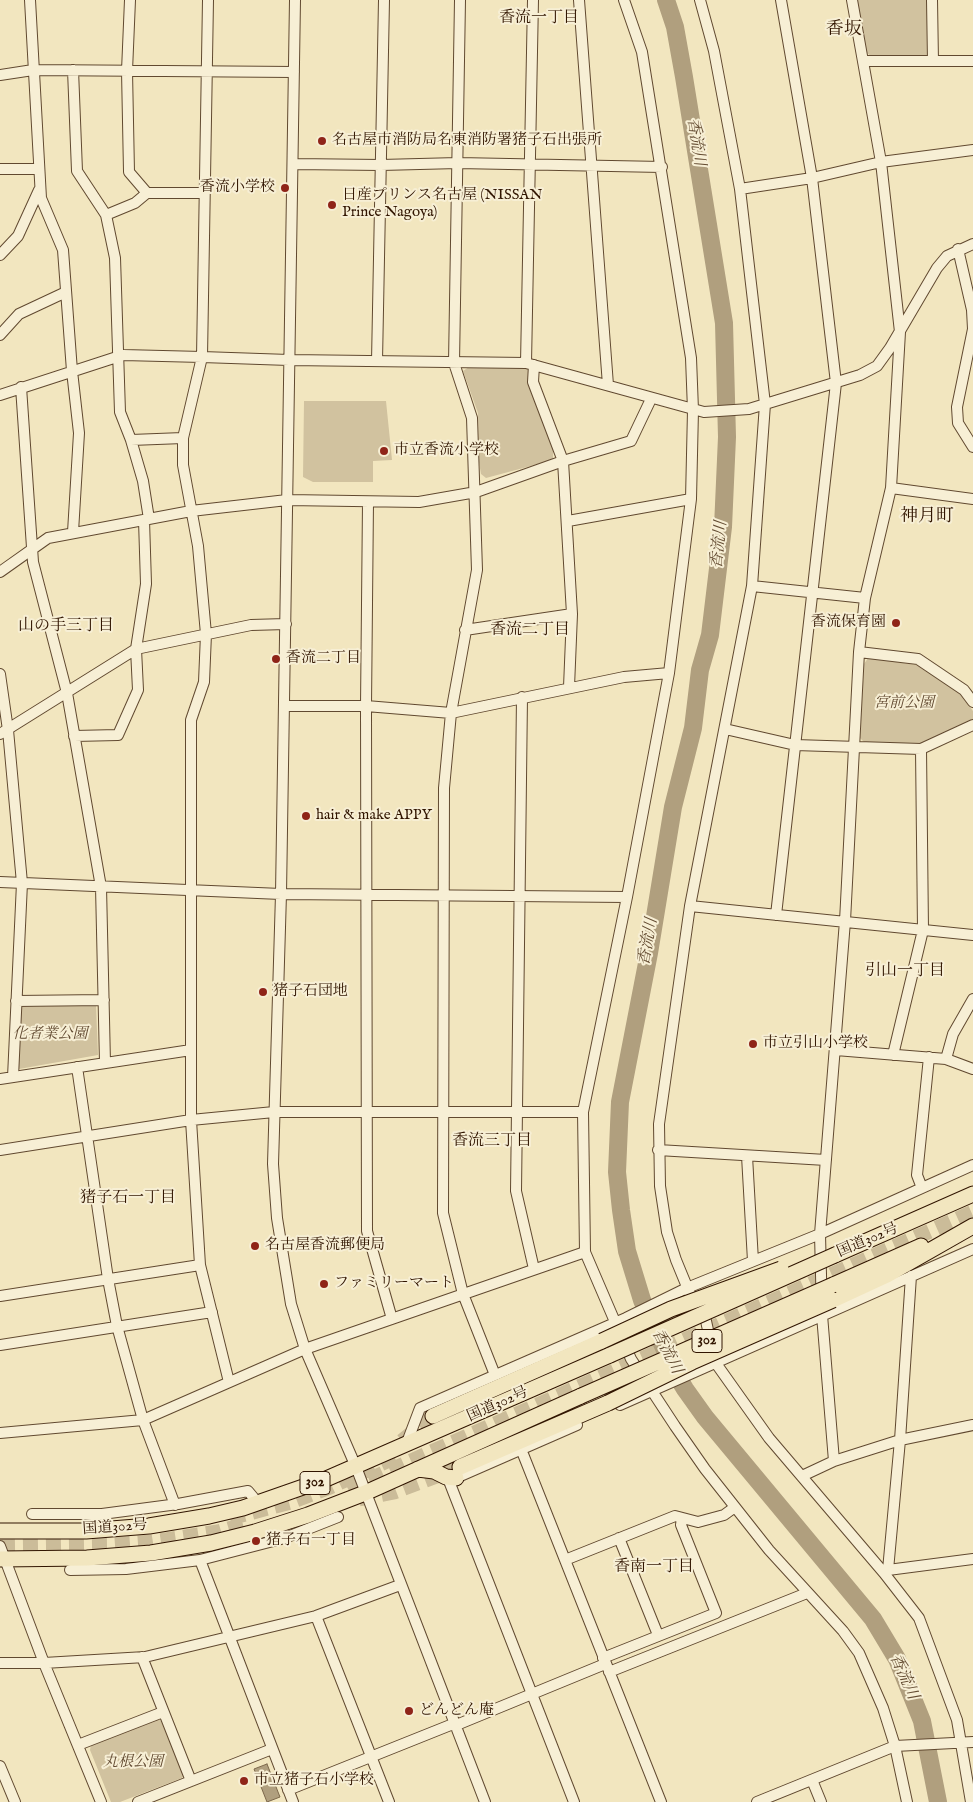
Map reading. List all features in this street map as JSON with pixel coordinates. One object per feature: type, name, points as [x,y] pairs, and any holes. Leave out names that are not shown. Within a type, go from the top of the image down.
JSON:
[{"type":"highway","name":"国道302号","points":[[0,1531],[86,1531],[176,1522],[258,1503],[356,1467],[973,1194]]},
{"type":"highway","points":[[418,1469],[434,1471],[446,1477],[608,1403],[792,1326],[833,1293],[887,1275],[973,1225]]},
{"type":"highway","points":[[433,1416],[671,1309],[774,1272],[814,1264]]},
{"type":"highway","name":"国道302号","points":[[2,1555],[108,1557],[210,1543],[308,1515],[366,1493],[581,1396],[833,1293]]},
{"type":"highway","points":[[300,1532],[308,1515]]},
{"type":"highway","points":[[108,1557],[121,1569]]},
{"type":"street","points":[[30,0],[41,198],[63,250],[72,372],[80,433],[73,532]]},
{"type":"street","points":[[130,0],[127,71],[129,172],[147,193]]},
{"type":"street","points":[[208,0],[202,356],[183,438],[183,465],[198,546],[206,634],[204,682],[191,720],[191,1120],[200,1265],[229,1382]]},
{"type":"street","points":[[295,0],[281,894],[273,1164],[277,1218],[291,1304],[305,1349],[356,1467],[453,1725],[485,1802]]},
{"type":"street","points":[[377,361],[384,0]]},
{"type":"street","points":[[460,0],[454,363],[472,418],[476,492],[477,570],[451,712],[444,788],[443,1213],[463,1294],[495,1375]]},
{"type":"street","points":[[533,0],[530,164],[530,364],[533,382],[563,461],[572,614],[569,688]]},
{"type":"street","points":[[579,0],[608,385]]},
{"type":"street","points":[[624,0],[642,52],[662,167],[691,358],[693,410],[691,499],[669,673],[627,896],[583,1112],[585,1252],[631,1359],[655,1389],[705,1469],[807,1592],[843,1631],[859,1653],[900,1745],[907,1802]]},
{"type":"street","points":[[700,0],[714,51],[740,189],[765,404],[752,586],[690,906],[659,1124],[660,1186],[668,1232],[687,1288],[706,1321],[713,1358],[753,1418],[886,1571],[919,1618],[957,1720],[959,1743],[971,1802]]},
{"type":"street","points":[[776,915],[836,383],[812,178],[781,0]]},
{"type":"street","points":[[834,1461],[822,1315],[820,1234],[845,921],[859,652],[865,598],[891,488],[900,332],[881,162],[852,0]]},
{"type":"street","points":[[932,0],[933,61]]},
{"type":"street","points":[[864,61],[973,61]]},
{"type":"street","points":[[0,75],[33,70],[294,72]]},
{"type":"street","points":[[72,70],[77,171],[106,215],[115,258],[120,412],[131,440],[143,481],[146,520],[146,584],[136,649],[138,690],[118,736],[74,736]]},
{"type":"street","points":[[740,189],[812,178],[881,162],[973,150]]},
{"type":"street","points":[[293,164],[381,165],[458,163],[662,167]]},
{"type":"street","points":[[0,169],[39,169]]},
{"type":"street","points":[[0,255],[18,236],[40,189]]},
{"type":"street","points":[[106,215],[136,203],[147,193],[205,193]]},
{"type":"street","points":[[0,395],[123,355],[202,356],[289,360],[530,364],[693,410],[708,412],[749,409],[860,375],[877,366],[900,332],[937,268],[948,256],[958,249],[973,244]]},
{"type":"street","points":[[958,249],[972,310],[972,329],[957,407],[958,423],[973,447]]},
{"type":"street","points":[[0,335],[19,314],[66,292]]},
{"type":"street","points":[[21,387],[31,551],[67,693],[101,887],[105,1063]]},
{"type":"street","points":[[0,572],[48,538],[191,511],[287,500],[419,502],[476,492],[563,461],[631,441],[652,399]]},
{"type":"street","points":[[131,440],[183,438]]},
{"type":"street","points":[[891,488],[973,499]]},
{"type":"street","points":[[568,521],[691,499]]},
{"type":"street","points":[[368,502],[366,706],[367,1231],[392,1319]]},
{"type":"street","points":[[752,586],[865,598]]},
{"type":"street","points":[[465,630],[572,614]]},
{"type":"street","points":[[4,732],[136,649],[251,626],[286,624]]},
{"type":"street","points":[[859,652],[918,659],[964,690],[973,702]]},
{"type":"street","points":[[284,706],[366,706],[451,712],[624,677],[669,673]]},
{"type":"street","points":[[0,674],[4,732],[22,883],[13,1077]]},
{"type":"street","points":[[522,697],[516,1191],[534,1269]]},
{"type":"street","points":[[725,729],[795,745],[921,749],[973,725]]},
{"type":"street","points":[[893,1055],[923,930],[921,749]]},
{"type":"street","points":[[0,882],[281,894],[627,896]]},
{"type":"street","points":[[690,906],[973,935]]},
{"type":"street","points":[[946,1059],[953,1034],[973,999]]},
{"type":"street","points":[[16,1001],[104,1000]]},
{"type":"street","points":[[0,1079],[191,1050]]},
{"type":"street","points":[[836,1050],[946,1059],[973,1069]]},
{"type":"street","points":[[922,1188],[917,1175],[929,1057]]},
{"type":"street","points":[[77,1067],[108,1279],[117,1326],[143,1420],[175,1505]]},
{"type":"street","points":[[0,1150],[191,1120],[274,1112],[583,1112]]},
{"type":"street","points":[[658,1150],[826,1160]]},
{"type":"street","points":[[747,1156],[753,1261]]},
{"type":"street","points":[[406,1445],[420,1408],[626,1318],[687,1288],[820,1234],[973,1165]]},
{"type":"street","points":[[574,1802],[449,1481],[458,1472],[522,1449],[701,1368],[713,1358],[822,1315],[973,1249]]},
{"type":"street","points":[[0,1433],[143,1420],[305,1349],[585,1252]]},
{"type":"street","points":[[0,1296],[200,1265]]},
{"type":"street","points":[[886,1571],[900,1440],[911,1276]]},
{"type":"street","points":[[0,1345],[212,1312]]},
{"type":"street","points":[[802,1476],[834,1461],[900,1440],[973,1425]]},
{"type":"street","points":[[522,1449],[661,1802]]},
{"type":"street","points":[[32,1514],[96,1514],[175,1505],[248,1491],[258,1503]]},
{"type":"street","points":[[565,1560],[675,1516],[698,1522],[724,1514],[735,1507]]},
{"type":"street","points":[[86,1531],[96,1514]]},
{"type":"street","points":[[70,1570],[121,1569],[200,1560],[300,1532],[338,1517]]},
{"type":"street","points":[[606,1665],[658,1635],[716,1613],[681,1524],[682,1518]]},
{"type":"street","points":[[619,1538],[658,1635]]},
{"type":"street","points":[[2,1555],[101,1802]]},
{"type":"street","points":[[886,1571],[973,1559]]},
{"type":"street","points":[[200,1560],[293,1802]]},
{"type":"street","points":[[0,1663],[44,1663],[142,1657],[316,1616],[400,1585]]},
{"type":"street","points":[[288,1790],[606,1665],[807,1592]]},
{"type":"street","points":[[316,1616],[389,1802]]},
{"type":"street","points":[[142,1657],[191,1781]]},
{"type":"street","points":[[78,1745],[163,1712]]},
{"type":"street","points":[[756,1802],[900,1745],[973,1742]]},
{"type":"street","points":[[138,1802],[272,1749]]},
{"type":"street","points":[[0,1766],[15,1802]]},
{"type":"street","points":[[812,1780],[821,1802]]},
{"type":"green space","points":[[857,0],[928,0],[928,56],[872,57],[867,53]]},
{"type":"green space","points":[[528,366],[529,383],[553,450],[553,460],[486,478],[481,474],[479,462],[478,413],[463,371],[469,367]]},
{"type":"green space","points":[[304,401],[386,401],[392,460],[373,461],[373,482],[313,482],[303,477]]},
{"type":"green space","name":"宮前公園","points":[[868,658],[917,665],[959,692],[973,711],[973,720],[919,745],[865,743],[860,738],[864,664]]},
{"type":"green space","name":"化者業公園","points":[[96,1005],[98,1055],[19,1069],[15,1066],[21,1007]]},
{"type":"green space","name":"丸根公園","points":[[158,1719],[161,1721],[184,1775],[182,1778],[120,1802],[111,1802],[90,1750],[91,1745]]},
{"type":"shaded area","points":[[267,1764],[280,1797],[267,1802],[254,1769]]},
{"type":"waterway","name":"香流川","points":[[666,0],[675,27],[684,77],[724,323],[727,437],[723,527],[710,635],[700,670],[693,728],[673,807],[649,953],[620,1102],[617,1172],[627,1251],[642,1300],[664,1354],[685,1389],[705,1417],[873,1619],[897,1659],[922,1721],[938,1802]]},
{"type":"tunnel","points":[[348,1489],[973,1212]]},
{"type":"tunnel","points":[[402,1441],[433,1416]]},
{"type":"tunnel","points":[[230,1518],[291,1502],[330,1487],[400,1455]]},
{"type":"tunnel","points":[[359,1499],[394,1492],[460,1467]]},
{"type":"tunnel","points":[[0,1547],[110,1545],[152,1542],[218,1532],[249,1523]]},
{"type":"place","name":"名古屋市消防局名東消防署猪子石出張所","points":[[322,141]]},
{"type":"place","name":"香流小学校","points":[[285,188]]},
{"type":"place","name":"日産プリンス名古屋 (NISSAN Prince Nagoya)","points":[[332,205]]},
{"type":"place","name":"市立香流小学校","points":[[384,451]]},
{"type":"place","name":"香流保育園","points":[[896,623]]},
{"type":"place","name":"香流二丁目","points":[[276,659]]},
{"type":"place","name":"hair & make APPY","points":[[306,816]]},
{"type":"place","name":"猪子石団地","points":[[263,992]]},
{"type":"place","name":"市立引山小学校","points":[[753,1044]]},
{"type":"place","name":"名古屋香流郵便局","points":[[255,1246]]},
{"type":"place","name":"ファミリーマート","points":[[324,1284]]},
{"type":"place","name":"猪子石一丁目","points":[[256,1541]]},
{"type":"place","name":"どんどん庵","points":[[409,1711]]},
{"type":"place","name":"市立猪子石小学校","points":[[244,1781]]},
{"type":"district","name":"香流一丁目","points":[[539,19]]},
{"type":"district","name":"香坂","points":[[844,30]]},
{"type":"district","name":"神月町","points":[[927,517]]},
{"type":"district","name":"山の手三丁目","points":[[66,627]]},
{"type":"district","name":"香流二丁目","points":[[530,631]]},
{"type":"district","name":"引山一丁目","points":[[905,972]]},
{"type":"district","name":"香流三丁目","points":[[492,1142]]},
{"type":"district","name":"猪子石一丁目","points":[[128,1199]]},
{"type":"district","name":"香南一丁目","points":[[654,1568]]}]
